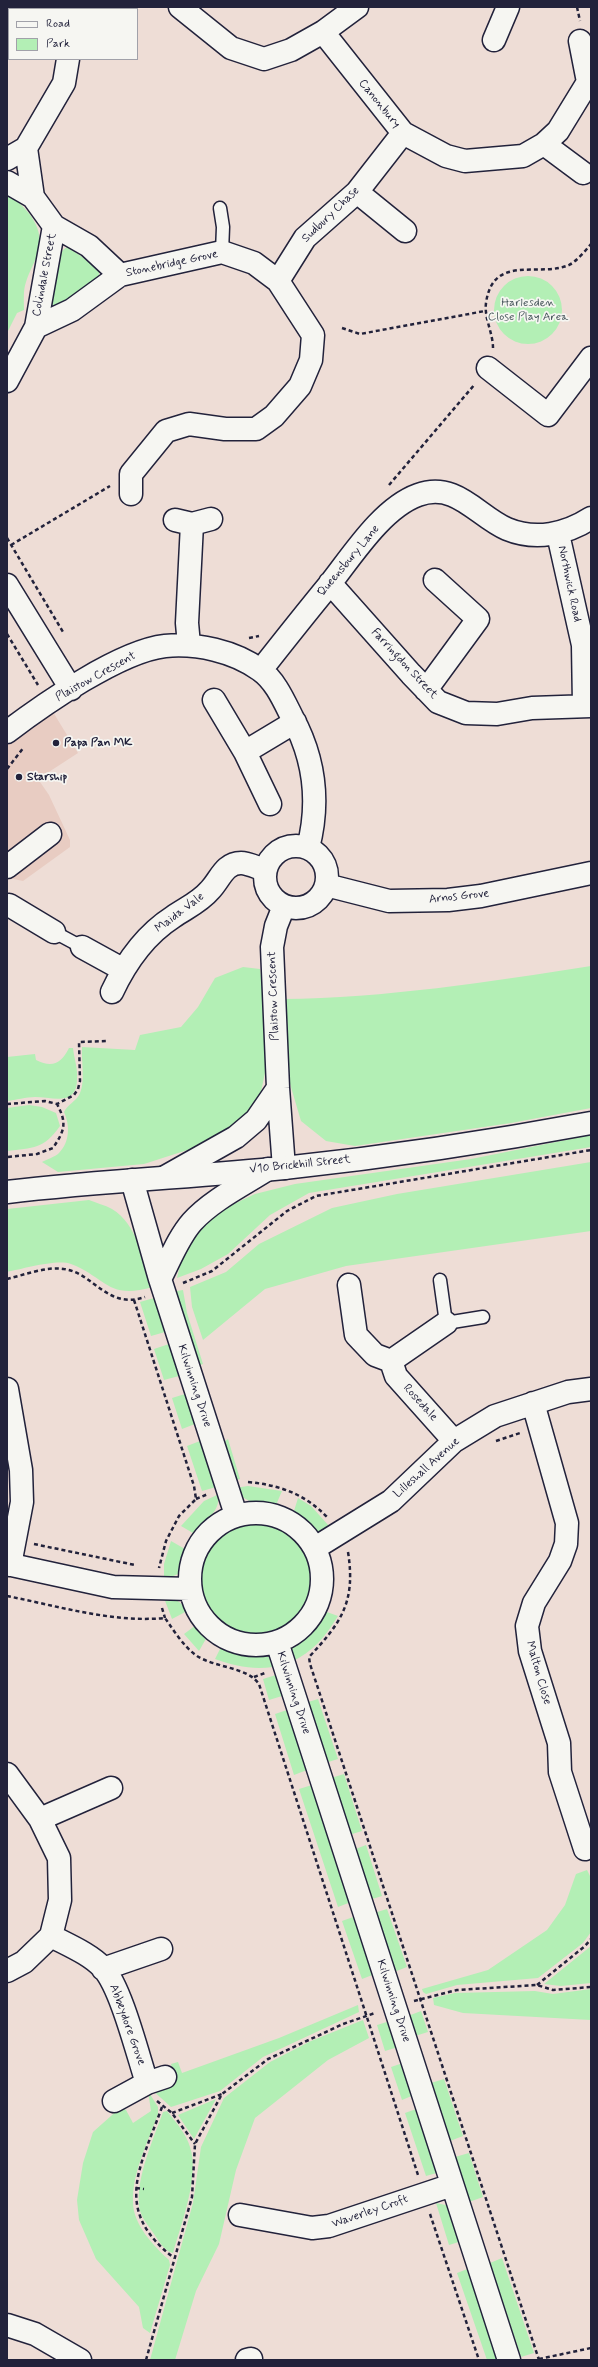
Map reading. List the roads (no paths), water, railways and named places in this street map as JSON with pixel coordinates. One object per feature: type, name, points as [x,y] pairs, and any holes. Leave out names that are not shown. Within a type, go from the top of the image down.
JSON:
[{"type":"street","points":[[188,9],[231,48],[264,59],[291,50],[323,32],[357,7]]},
{"type":"street","points":[[494,40],[508,7]]},
{"type":"street","name":"Canonbury","points":[[323,32],[403,133],[446,156],[465,161],[523,156],[544,144],[558,131],[588,82],[580,41]]},
{"type":"street","points":[[7,159],[26,148],[64,83],[68,60]]},
{"type":"street","name":"Sudbury Chase","points":[[278,281],[305,238],[357,192],[403,133]]},
{"type":"street","points":[[544,144],[583,173]]},
{"type":"street","name":"Colindale Street","points":[[7,381],[36,327],[54,226],[33,197],[26,148]]},
{"type":"street","points":[[7,182],[33,197]]},
{"type":"street","points":[[357,192],[405,231]]},
{"type":"street","name":"Stonebridge Grove","points":[[54,226],[88,246],[120,275]]},
{"type":"street","name":"Stonebridge Grove","points":[[36,327],[72,310],[120,275],[222,252],[254,264],[278,281],[313,335],[311,360],[300,386],[274,416],[256,429],[225,429],[189,424],[166,431],[131,484]]},
{"type":"street","points":[[488,368],[548,415],[591,358]]},
{"type":"street","name":"Queensbury Lane","points":[[261,670],[358,547],[397,507],[418,495],[440,492],[462,498],[507,529],[536,535],[558,534],[591,518]]},
{"type":"street","points":[[189,645],[188,595],[193,521]]},
{"type":"street","name":"Northwick Road","points":[[558,534],[583,645],[588,706]]},
{"type":"street","points":[[426,690],[478,619],[435,580]]},
{"type":"street","name":"Farringdon Street","points":[[330,583],[438,702],[466,713],[497,714],[532,708],[588,706]]},
{"type":"street","points":[[7,585],[66,680]]},
{"type":"street","name":"Plaistow Crescent","points":[[7,732],[66,680],[134,654],[164,646],[189,645],[234,656],[261,670],[280,694],[308,750],[314,782],[315,817],[308,848]]},
{"type":"street","points":[[214,700],[245,752],[270,804]]},
{"type":"street","points":[[245,752],[295,722]]},
{"type":"street","points":[[7,867],[50,834]]},
{"type":"street","points":[[290,846],[308,848],[322,859],[326,872],[326,885],[321,895],[314,902],[305,907],[294,908],[284,906],[275,900],[268,892],[264,881],[265,870],[268,862],[281,849],[290,846]]},
{"type":"street","name":"Maida Vale","points":[[112,992],[122,969],[143,942],[172,918],[195,903],[211,890],[227,867],[241,863],[265,870]]},
{"type":"street","name":"Arnos Grove","points":[[326,885],[389,901],[448,900],[482,896],[591,873]]},
{"type":"street","points":[[9,905],[54,932]]},
{"type":"street","name":"Plaistow Crescent","points":[[276,1169],[278,1088],[272,947],[276,926],[284,906]]},
{"type":"street","points":[[82,947],[122,969]]},
{"type":"street","points":[[165,1177],[236,1137],[256,1120],[278,1088]]},
{"type":"street","name":"V10 Brickhill Street","points":[[7,1192],[165,1177],[276,1169],[498,1140],[591,1123]]},
{"type":"street","points":[[169,1282],[178,1244],[192,1223],[204,1211],[276,1169]]},
{"type":"street","name":"Kilwinning Drive","points":[[132,1180],[169,1282],[236,1515]]},
{"type":"street","points":[[349,1285],[356,1335],[375,1355],[391,1361],[446,1322]]},
{"type":"street","name":"Rosedale","points":[[391,1361],[396,1376],[454,1442]]},
{"type":"street","points":[[7,1389],[20,1470],[22,1502],[9,1565],[113,1588],[190,1590]]},
{"type":"street","name":"Lilleshall Avenue","points":[[315,1548],[391,1501],[454,1442],[495,1416],[568,1392],[591,1390]]},
{"type":"street","name":"Malton Close","points":[[533,1403],[567,1523],[566,1544],[560,1562],[534,1602],[527,1626],[530,1651],[559,1743],[560,1772],[588,1848]]},
{"type":"street","name":"Kilwinning Drive","points":[[259,1512],[281,1517],[301,1530],[315,1548],[322,1570],[321,1593],[312,1614],[297,1631],[277,1642],[254,1646],[232,1641],[212,1629],[198,1611],[190,1590],[190,1570],[195,1552],[219,1523],[236,1515],[259,1512]]},
{"type":"street","name":"Kilwinning Drive","points":[[277,1642],[509,2360]]},
{"type":"street","points":[[7,1774],[40,1819],[59,1858],[60,1900],[51,1936],[24,1962],[7,1971]]},
{"type":"street","points":[[40,1819],[111,1788]]},
{"type":"street","name":"Abbeydore Grove","points":[[51,1936],[79,1951],[104,1969],[156,2080],[114,2101]]},
{"type":"street","points":[[104,1969],[161,1949]]},
{"type":"street","name":"Waverley Croft","points":[[240,2215],[312,2228],[329,2226],[424,2193],[452,2185]]},
{"type":"street","points":[[7,2325],[35,2334],[80,2360]]},
{"type":"lane","points":[[220,208],[223,227],[222,252]]},
{"type":"lane","points":[[54,932],[82,947]]},
{"type":"lane","points":[[440,1280],[446,1322],[483,1317]]},
{"type":"place","name":"Papa Pan MK","points":[[56,743]]},
{"type":"place","name":"Starship","points":[[19,777]]},
{"type":"park label","name":"Harlesden Close Play Area","points":[[528,310]]}]
